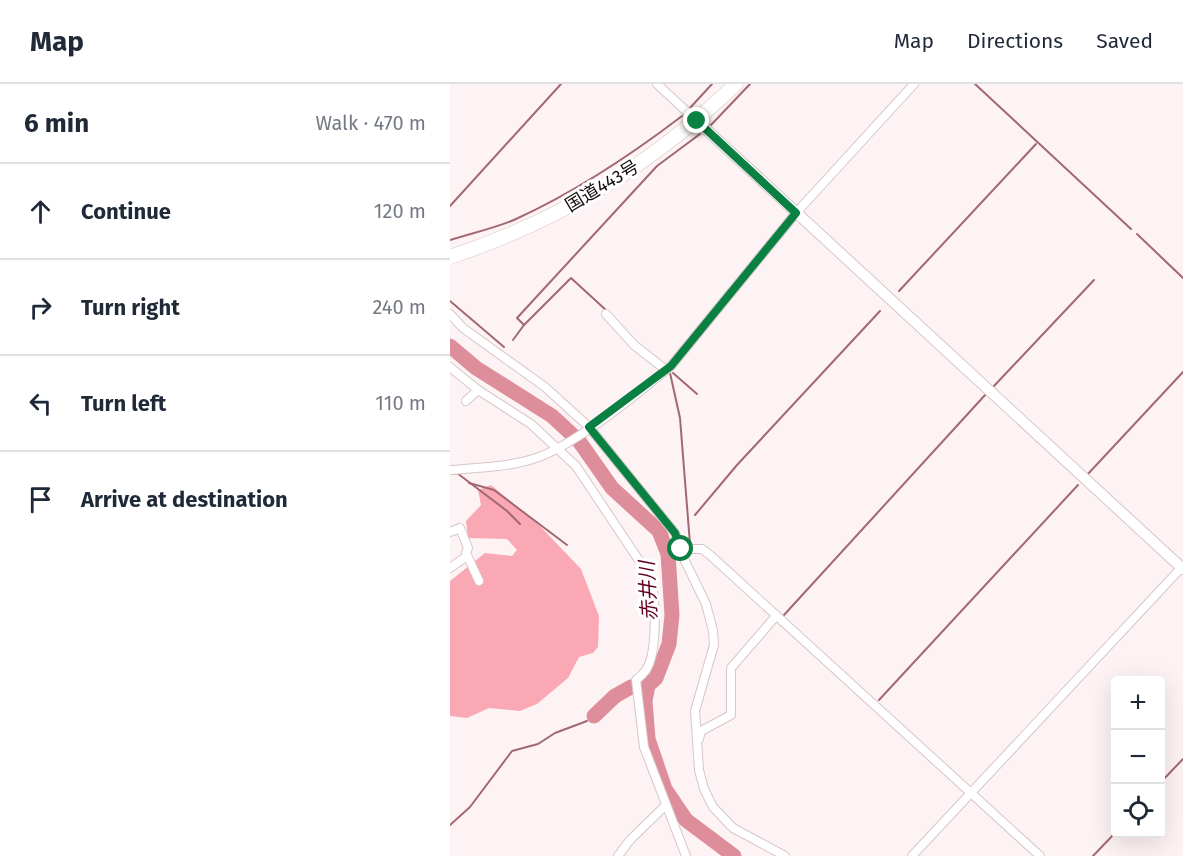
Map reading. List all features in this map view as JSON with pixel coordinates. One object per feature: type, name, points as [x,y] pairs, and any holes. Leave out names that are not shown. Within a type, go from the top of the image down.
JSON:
[{"type":"highway","name":"国道443号","points":[[450,257],[532,225],[590,197],[656,154],[697,121],[736,84]]},
{"type":"street","points":[[657,84],[1182,567],[912,856]]},
{"type":"street","points":[[450,470],[522,462],[559,446],[587,429],[666,370],[796,213],[914,84]]},
{"type":"street","points":[[450,314],[463,328],[544,387],[587,429],[675,533],[706,604],[713,632],[714,645],[695,711],[697,746],[704,789],[713,807],[742,835],[785,856]]},
{"type":"street","points":[[606,314],[634,345],[666,370]]},
{"type":"street","points":[[450,367],[477,390],[531,424],[559,446],[576,466],[636,554],[653,588],[651,657],[646,670],[636,680],[644,747],[686,856]]},
{"type":"street","points":[[466,401],[477,390]]},
{"type":"street","points":[[450,532],[460,528],[468,548],[467,556],[478,581]]},
{"type":"street","points":[[681,549],[702,549],[879,706],[1040,856]]},
{"type":"street","points":[[450,568],[467,556]]},
{"type":"street","points":[[697,746],[701,731],[731,716],[731,668],[776,616]]},
{"type":"street","points":[[618,856],[630,840],[666,805]]},
{"type":"shaded area","points":[[491,485],[538,524],[581,569],[599,616],[598,647],[593,653],[579,657],[568,678],[537,704],[520,711],[489,708],[467,718],[450,716],[450,581],[485,553],[512,556],[517,550],[507,539],[468,538],[466,521],[481,505],[478,490]]},
{"type":"waterway","points":[[450,206],[561,84]]},
{"type":"waterway","points":[[689,109],[712,84]]},
{"type":"waterway","points":[[711,125],[750,84]]},
{"type":"waterway","points":[[975,84],[1131,229]]},
{"type":"waterway","points":[[450,240],[508,222],[560,197],[623,159],[682,116]]},
{"type":"waterway","points":[[513,340],[524,325],[517,318],[657,166],[700,134]]},
{"type":"waterway","points":[[899,291],[1036,144]]},
{"type":"waterway","points":[[1137,234],[1183,278]]},
{"type":"waterway","points":[[524,325],[571,278],[607,311]]},
{"type":"waterway","points":[[994,386],[1094,280]]},
{"type":"waterway","points":[[450,301],[504,347]]},
{"type":"waterway","points":[[695,515],[737,465],[880,311]]},
{"type":"waterway","name":"赤井川","points":[[450,346],[476,368],[552,416],[579,441],[612,488],[659,531],[668,554],[672,615],[669,644],[656,678],[648,685],[645,701],[648,739],[665,789],[686,820],[734,856]]},
{"type":"waterway","points":[[1087,475],[1183,372]]},
{"type":"waterway","points":[[670,373],[680,418],[690,544]]},
{"type":"waterway","points":[[673,373],[697,394]]},
{"type":"waterway","points":[[784,615],[986,394]]},
{"type":"waterway","points":[[450,474],[457,473],[507,511],[520,524]]},
{"type":"waterway","points":[[469,483],[494,490],[567,545]]},
{"type":"waterway","points":[[879,700],[1078,485]]},
{"type":"waterway","points":[[594,716],[615,696],[631,687]]},
{"type":"waterway","points":[[450,825],[470,807],[512,751],[538,744],[555,733],[587,721]]},
{"type":"waterway","points":[[1165,778],[1183,759]]},
{"type":"waterway","points":[[1093,856],[1111,837]]},
{"type":"route","points":[[681,549],[675,533],[589,427],[648,386],[671,366],[796,213],[697,121]]}]
